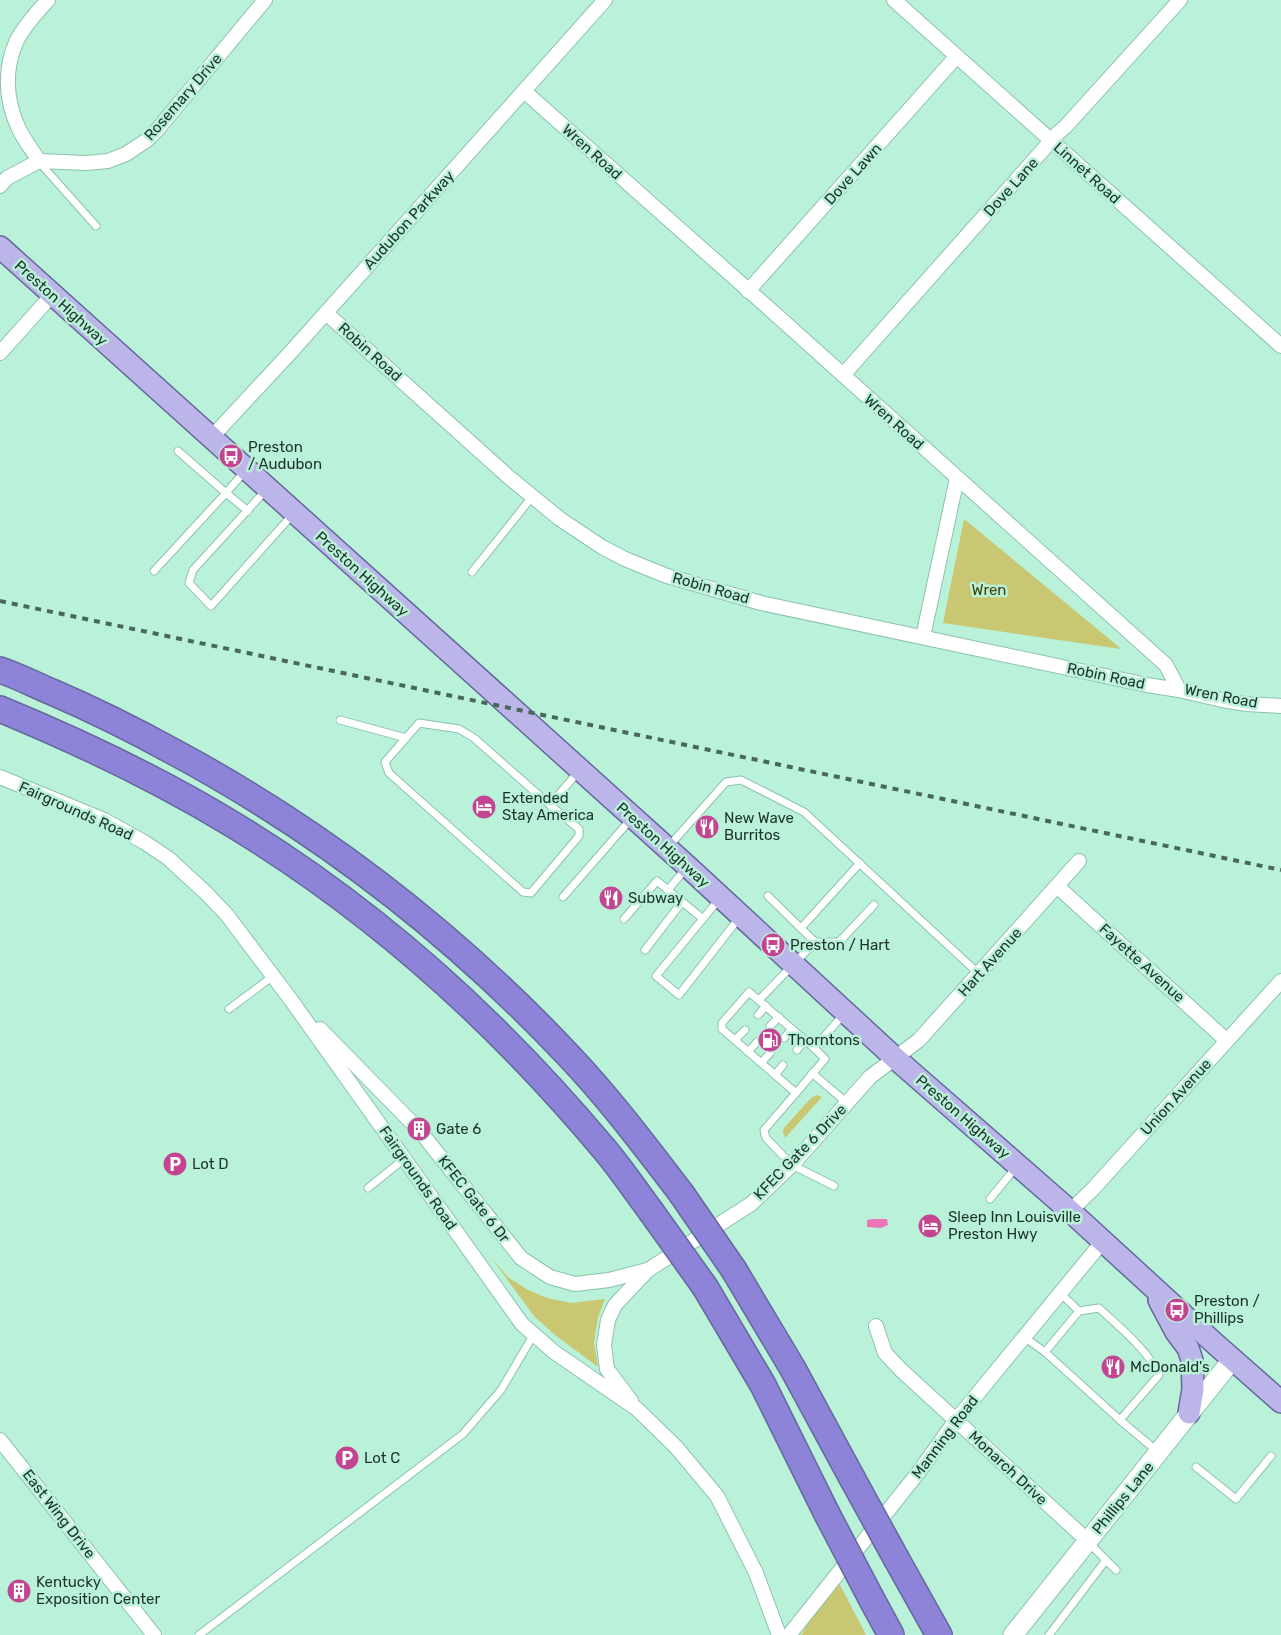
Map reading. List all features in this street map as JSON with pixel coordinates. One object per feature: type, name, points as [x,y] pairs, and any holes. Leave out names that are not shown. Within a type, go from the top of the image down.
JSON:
[{"type":"highway","points":[[0,670],[105,715],[216,774],[280,813],[341,855],[400,900],[465,954],[515,1000],[569,1056],[620,1114],[682,1193],[734,1270],[793,1369],[940,1635]]},
{"type":"highway","points":[[0,709],[62,735],[137,771],[186,797],[279,854],[345,901],[387,934],[447,985],[503,1038],[556,1094],[606,1152],[705,1287],[763,1386],[827,1514],[891,1635]]},
{"type":"main road","name":"Preston Highway","points":[[0,247],[688,866],[720,898],[896,1058],[1070,1211],[1232,1360],[1281,1402]]},
{"type":"main road","points":[[1152,1286],[1176,1332],[1188,1348],[1192,1360],[1193,1389],[1189,1413]]},
{"type":"main road","name":"Phillips Lane","points":[[1013,1635],[1232,1360]]},
{"type":"street","points":[[39,161],[19,128],[8,92],[7,75],[10,58],[18,38],[48,0]]},
{"type":"street","name":"Rosemary Drive","points":[[0,186],[7,178],[39,161],[108,161],[137,148],[157,130],[265,0]]},
{"type":"street","name":"Audubon Parkway","points":[[211,438],[326,313],[605,0]]},
{"type":"street","name":"Linnet Road","points":[[894,0],[1281,346]]},
{"type":"street","name":"Dove Lane","points":[[843,375],[1051,141],[1180,0]]},
{"type":"street","name":"Dove Lawn","points":[[748,290],[956,57]]},
{"type":"street","name":"Wren Road","points":[[524,91],[1166,665],[1179,690],[1247,704],[1281,706]]},
{"type":"street","points":[[0,353],[52,295]]},
{"type":"street","name":"Robin Road","points":[[326,313],[532,497],[560,519],[602,547],[625,559],[667,576],[761,602],[1179,690]]},
{"type":"street","points":[[923,637],[957,478]]},
{"type":"street","name":"Fairgrounds Road","points":[[0,777],[104,820],[144,842],[168,858],[227,915],[291,1000],[522,1324],[554,1352],[637,1409],[676,1448],[717,1496],[756,1573],[779,1635]]},
{"type":"street","name":"Hart Avenue","points":[[896,1058],[919,1040],[1058,887],[1079,861]]},
{"type":"street","name":"Fayette Avenue","points":[[1058,887],[1226,1040]]},
{"type":"street","name":"Union Avenue","points":[[1070,1211],[1092,1190],[1281,981]]},
{"type":"street","name":"KFEC Gate 6 Dr","points":[[291,1000],[419,1130],[521,1258],[550,1277],[575,1284],[609,1280],[648,1270]]},
{"type":"street","name":"KFEC Gate 6 Drive","points":[[648,1270],[751,1204],[792,1165],[870,1077],[896,1058]]},
{"type":"street","name":"Manning Road","points":[[789,1635],[918,1473],[956,1420],[1103,1242]]},
{"type":"street","points":[[637,1409],[607,1369],[604,1345],[608,1320],[615,1305],[648,1270]]},
{"type":"street","name":"Monarch Drive","points":[[876,1326],[884,1353],[900,1370],[1088,1541]]},
{"type":"street","name":"East Wing Drive","points":[[0,1440],[154,1635]]},
{"type":"lane","points":[[39,161],[96,226]]},
{"type":"lane","points":[[178,451],[248,511]]},
{"type":"lane","points":[[154,571],[246,470]]},
{"type":"lane","points":[[267,489],[193,570],[189,584],[211,606],[294,513]]},
{"type":"lane","points":[[472,572],[532,497]]},
{"type":"lane","points":[[340,720],[406,738]]},
{"type":"lane","points":[[419,723],[459,729],[474,738],[550,805],[579,829],[579,836],[531,893],[523,892],[390,773],[385,762],[419,723]]},
{"type":"lane","points":[[550,805],[580,770]]},
{"type":"lane","points":[[667,848],[726,782],[741,780],[804,812],[979,974]]},
{"type":"lane","points":[[563,897],[632,817]]},
{"type":"lane","points":[[801,928],[860,863]]},
{"type":"lane","points":[[668,890],[688,866]]},
{"type":"lane","points":[[624,920],[657,881],[703,919]]},
{"type":"lane","points":[[768,896],[815,942],[839,942],[874,905]]},
{"type":"lane","points":[[720,898],[656,976],[679,995],[740,916]]},
{"type":"lane","points":[[645,950],[682,902]]},
{"type":"lane","points":[[759,1000],[815,942]]},
{"type":"lane","points":[[228,1009],[273,976]]},
{"type":"lane","points":[[796,1093],[722,1029],[722,1022],[750,992],[825,1059],[812,1073],[796,1093],[764,1130],[766,1138],[792,1165],[834,1186]]},
{"type":"lane","points":[[758,1015],[766,1006]]},
{"type":"lane","points":[[814,1048],[846,1012]]},
{"type":"lane","points":[[770,1026],[779,1017]]},
{"type":"lane","points":[[784,1038],[792,1029]]},
{"type":"lane","points":[[736,1040],[745,1030]]},
{"type":"lane","points":[[797,1050],[805,1040]]},
{"type":"lane","points":[[748,1052],[757,1042]]},
{"type":"lane","points":[[761,1063],[770,1053]]},
{"type":"lane","points":[[775,1075],[783,1065]]},
{"type":"lane","points":[[812,1073],[847,1103]]},
{"type":"lane","points":[[368,1188],[404,1159]]},
{"type":"lane","points":[[990,1199],[1018,1166]]},
{"type":"lane","points":[[1060,1294],[1079,1311]]},
{"type":"lane","points":[[1045,1352],[1079,1311],[1099,1308],[1126,1332],[1152,1360],[1158,1375],[1120,1420]]},
{"type":"lane","points":[[199,1635],[463,1434],[501,1390],[534,1334]]},
{"type":"lane","points":[[1024,1337],[1045,1352],[1120,1420],[1159,1452]]},
{"type":"lane","points":[[1196,1467],[1236,1499],[1271,1456]]},
{"type":"lane","points":[[1088,1541],[1116,1570]]},
{"type":"lane","points":[[1049,1635],[1106,1560]]},
{"type":"green space","name":"Wren","points":[[964,519],[1107,637],[1121,649],[943,623]]},
{"type":"green space","points":[[817,1095],[822,1097],[785,1138],[784,1128],[811,1098]]},
{"type":"green space","points":[[493,1260],[509,1278],[528,1290],[547,1298],[571,1303],[605,1299],[598,1317],[594,1342],[598,1367],[555,1335],[534,1316]]},
{"type":"green space","points":[[838,1581],[866,1635],[801,1635],[816,1610]]},
{"type":"shaded area","points":[[887,1219],[888,1225],[881,1228],[867,1227],[867,1220]]},
{"type":"railway","points":[[0,601],[1281,870]]},
{"type":"place","name":"Preston / Audubon","points":[[231,456]]},
{"type":"place","name":"Extended Stay America","points":[[484,807]]},
{"type":"place","name":"New Wave Burritos","points":[[707,827]]},
{"type":"place","name":"Subway","points":[[611,898]]},
{"type":"place","name":"Preston / Hart","points":[[773,945]]},
{"type":"place","name":"Thorntons","points":[[770,1040]]},
{"type":"place","name":"Gate 6","points":[[419,1129]]},
{"type":"place","name":"Lot D","points":[[175,1164]]},
{"type":"place","name":"Sleep Inn Louisville Preston Hwy","points":[[930,1226]]},
{"type":"place","name":"Preston / Phillips","points":[[1177,1310]]},
{"type":"place","name":"McDonald's","points":[[1113,1367]]},
{"type":"place","name":"Lot C","points":[[347,1458]]},
{"type":"place","name":"Kentucky Exposition Center","points":[[19,1591]]}]
